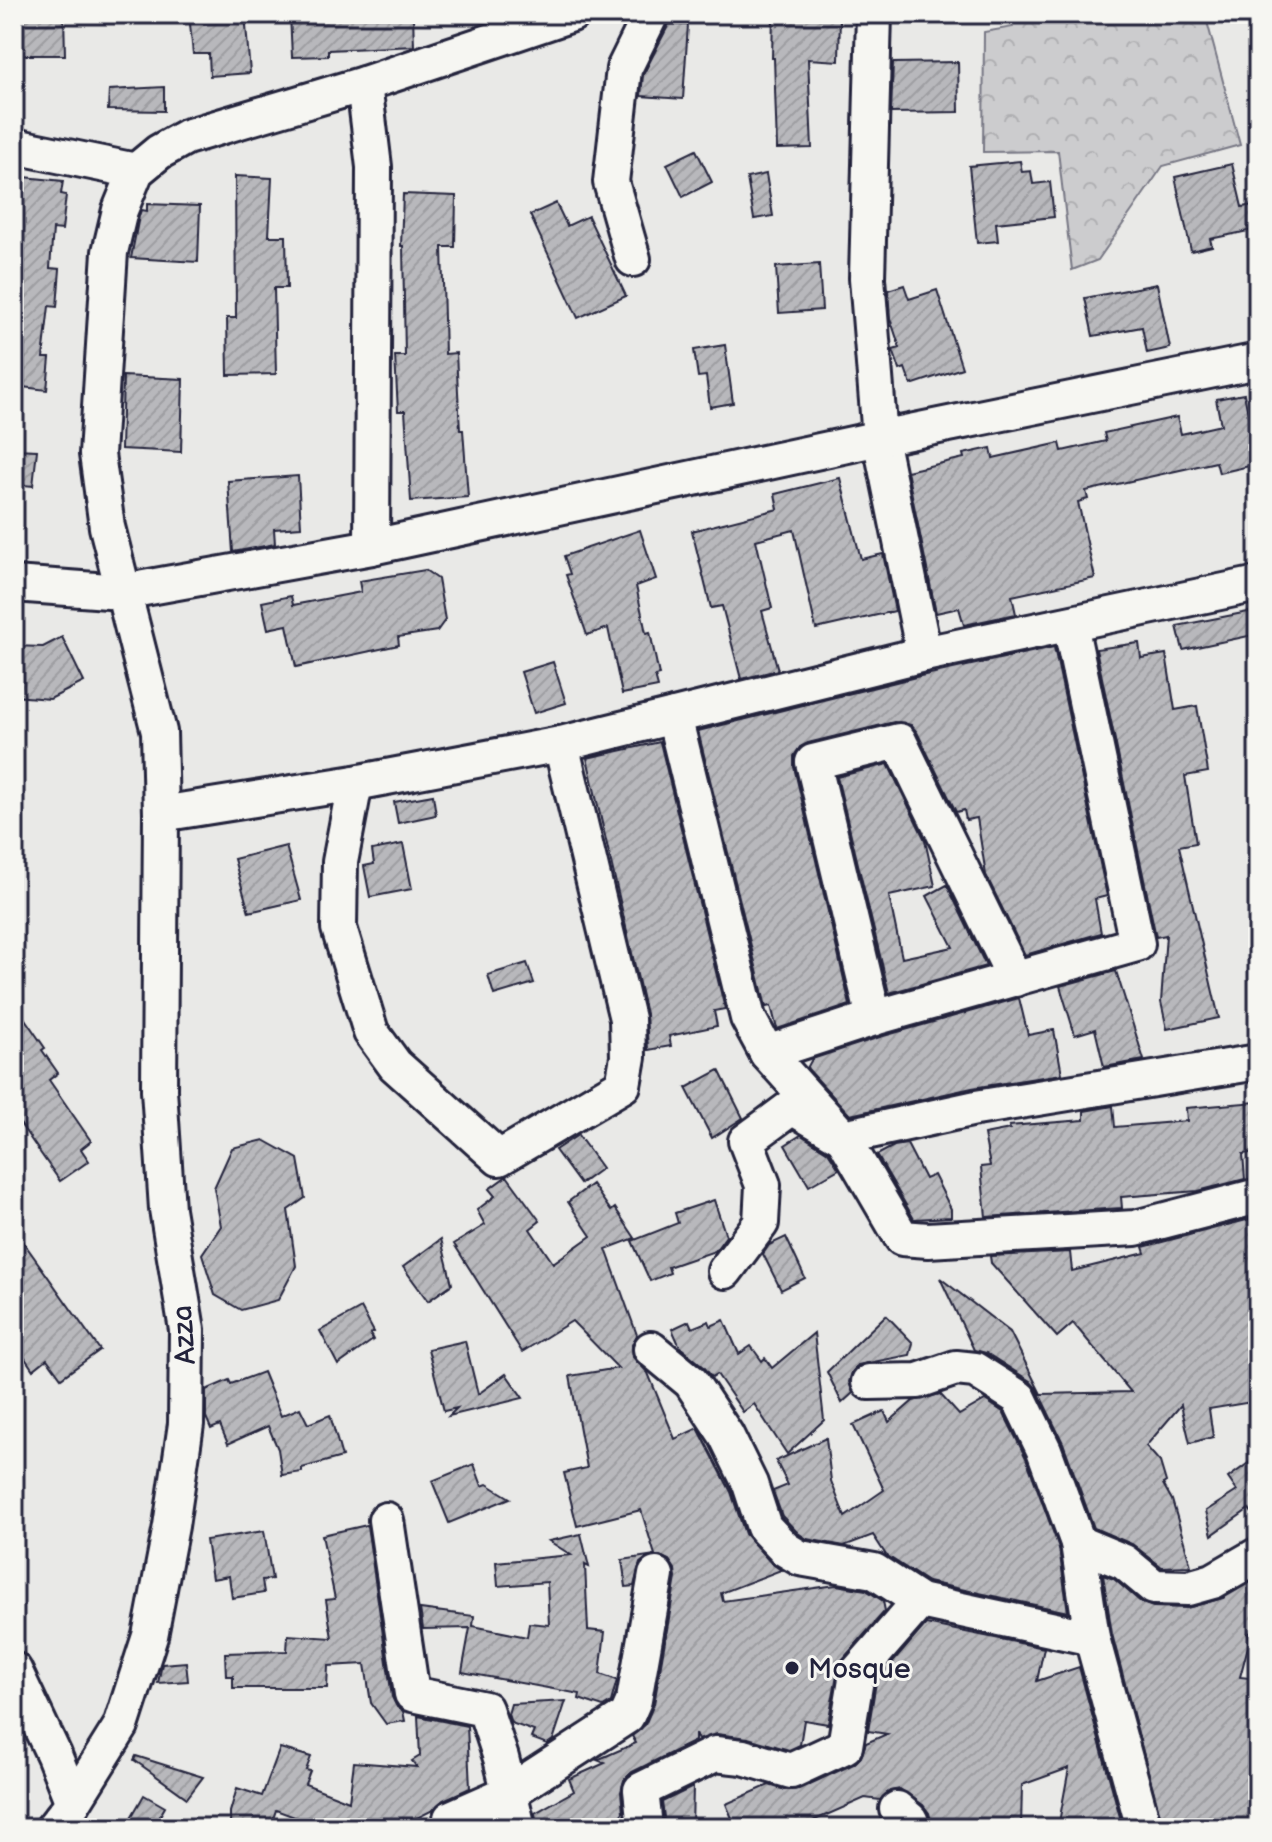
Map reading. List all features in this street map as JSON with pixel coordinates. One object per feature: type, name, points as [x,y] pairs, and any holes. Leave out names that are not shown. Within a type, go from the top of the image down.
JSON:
[{"type":"street","points":[[14,146],[136,171],[159,152],[186,137],[364,84],[572,14]]},
{"type":"street","points":[[633,259],[611,182],[624,69],[651,14]]},
{"type":"street","points":[[874,14],[867,278],[880,438],[924,654]]},
{"type":"street","points":[[364,84],[374,167],[372,547]]},
{"type":"street","name":"Azza","points":[[63,1816],[121,1726],[150,1636],[186,1424],[187,1330],[167,1209],[159,1090],[159,732],[107,527],[97,454],[110,252],[120,210],[136,171]]},
{"type":"street","points":[[14,584],[122,592],[372,547],[1258,361]]},
{"type":"street","points":[[161,814],[355,783],[561,744],[924,654],[1258,584]]},
{"type":"street","points":[[767,1053],[874,1018],[1137,944],[1070,624]]},
{"type":"street","points":[[674,716],[748,1018],[767,1053],[843,1137],[902,1238],[928,1240],[1135,1228],[1258,1196]]},
{"type":"street","points":[[874,1018],[813,762],[899,741],[1015,979]]},
{"type":"street","points":[[355,783],[340,862],[339,928],[371,1032],[395,1065],[499,1158],[623,1085],[628,1057],[627,1019],[561,744]]},
{"type":"street","points":[[725,1271],[761,1223],[763,1185],[746,1141],[792,1107],[843,1137],[976,1108],[1258,1062]]},
{"type":"street","points":[[651,1349],[691,1382],[726,1435],[750,1484],[764,1527],[785,1549],[800,1558],[831,1566],[874,1571],[920,1601],[1092,1638]]},
{"type":"street","points":[[869,1382],[918,1381],[956,1368],[975,1370],[1019,1398],[1044,1450],[1078,1543],[1092,1638],[1144,1828]]},
{"type":"street","points":[[386,1520],[412,1694],[485,1709],[518,1828]]},
{"type":"street","points":[[1078,1543],[1124,1562],[1154,1587],[1188,1588],[1213,1581],[1258,1555]]},
{"type":"street","points":[[451,1818],[510,1792],[627,1716],[637,1687],[656,1575]]},
{"type":"street","points":[[644,1825],[641,1790],[715,1754],[743,1757],[791,1771],[845,1746],[857,1673],[920,1601]]},
{"type":"street","points":[[14,1670],[54,1755],[63,1816]]},
{"type":"green space","points":[[1013,14],[1205,14],[1240,145],[1163,166],[1098,260],[1072,270],[1058,151],[983,152],[984,32],[1013,27]]},
{"type":"building","points":[[14,14],[64,14],[65,55],[14,55]]},
{"type":"building","points":[[189,14],[245,14],[250,73],[210,76],[209,54],[193,54]]},
{"type":"building","points":[[290,14],[413,14],[414,46],[328,50],[328,56],[292,57]]},
{"type":"building","points":[[773,14],[840,14],[839,61],[808,59],[812,148],[777,149]]},
{"type":"building","points":[[669,24],[688,25],[683,99],[641,96],[643,75]]},
{"type":"building","points":[[958,62],[959,112],[891,113],[893,63]]},
{"type":"building","points":[[164,87],[164,111],[108,110],[109,90]]},
{"type":"building","points":[[696,150],[712,182],[683,197],[667,164]]},
{"type":"building","points":[[1020,161],[1022,172],[1031,171],[1033,184],[1050,182],[1054,217],[996,223],[998,241],[977,243],[969,166]]},
{"type":"building","points":[[1232,164],[1242,207],[1258,204],[1258,229],[1210,239],[1212,246],[1191,251],[1175,177]]},
{"type":"building","points":[[766,174],[773,216],[754,219],[747,178]]},
{"type":"building","points":[[14,176],[63,181],[61,194],[66,195],[62,230],[53,229],[50,268],[60,269],[57,307],[49,306],[43,358],[50,358],[47,390],[14,386]]},
{"type":"building","points":[[235,176],[272,178],[269,236],[286,236],[287,288],[274,288],[276,374],[228,375],[227,318],[236,318]]},
{"type":"building","points":[[403,194],[456,196],[455,247],[442,247],[445,354],[456,353],[460,430],[463,430],[468,497],[411,501],[405,411],[398,411],[395,356],[405,356],[401,246]]},
{"type":"building","points":[[556,203],[567,226],[588,216],[626,296],[578,318],[530,215]]},
{"type":"building","points":[[147,204],[200,206],[198,262],[131,258],[139,216],[141,210],[147,211]]},
{"type":"building","points":[[819,264],[822,310],[779,313],[776,267]]},
{"type":"building","points":[[1157,284],[1170,348],[1147,353],[1142,327],[1093,336],[1085,298]]},
{"type":"building","points":[[904,285],[909,299],[937,290],[962,368],[911,385],[905,368],[900,370],[893,350],[900,348],[890,318],[888,290]]},
{"type":"building","points":[[725,345],[733,403],[710,407],[706,376],[698,377],[694,350]]},
{"type":"building","points":[[123,376],[183,379],[181,452],[121,449]]},
{"type":"building","points":[[1244,394],[1249,418],[1258,416],[1258,464],[1219,473],[1216,462],[1086,491],[1088,499],[1078,502],[1095,578],[1012,596],[1016,614],[964,625],[959,608],[936,613],[907,471],[964,458],[963,454],[991,448],[993,458],[1060,443],[1062,451],[1106,441],[1104,433],[1177,417],[1181,434],[1221,425],[1216,399]]},
{"type":"building","points":[[14,449],[37,450],[33,486],[14,484]]},
{"type":"building","points":[[298,476],[301,527],[274,529],[275,544],[233,552],[228,481]]},
{"type":"building","points":[[840,478],[861,559],[883,554],[895,611],[816,629],[794,530],[756,540],[772,608],[762,611],[778,670],[741,679],[722,606],[711,608],[692,531],[778,509],[775,494]]},
{"type":"building","points":[[640,530],[656,579],[636,586],[646,633],[650,632],[659,675],[655,676],[658,687],[622,694],[608,628],[587,635],[566,575],[570,574],[564,556]]},
{"type":"building","points":[[425,570],[438,579],[445,620],[437,631],[398,637],[399,645],[296,667],[287,625],[268,629],[262,602],[291,596],[293,605],[361,592],[359,581]]},
{"type":"building","points":[[1258,610],[1258,634],[1183,650],[1177,626]]},
{"type":"building","points":[[62,637],[84,682],[50,699],[14,696],[14,646],[43,647]]},
{"type":"building","points":[[1139,643],[1141,658],[1166,654],[1175,710],[1197,706],[1208,772],[1185,776],[1196,843],[1179,846],[1219,1018],[1167,1029],[1161,1002],[1166,935],[1156,937],[1096,649]]},
{"type":"building","points":[[1054,647],[1107,896],[1095,899],[1101,933],[1025,955],[986,875],[977,818],[966,820],[964,810],[956,812],[911,725],[894,722],[808,743],[800,747],[794,756],[794,767],[850,1005],[777,1029],[771,1006],[766,1007],[698,731],[916,677]]},
{"type":"building","points":[[553,662],[566,703],[534,713],[521,672]]},
{"type":"building","points":[[660,742],[725,1009],[714,1011],[717,1026],[669,1036],[671,1046],[648,1050],[646,1014],[587,758]]},
{"type":"building","points":[[888,764],[925,840],[935,886],[889,896],[902,958],[953,947],[927,896],[947,885],[986,966],[889,993],[837,777]]},
{"type":"building","points":[[433,795],[436,815],[398,823],[394,802]]},
{"type":"building","points":[[403,844],[412,889],[370,897],[364,866],[374,864],[372,850]]},
{"type":"building","points":[[286,846],[301,900],[249,912],[234,859]]},
{"type":"building","points":[[527,963],[534,983],[494,995],[488,975]]},
{"type":"building","points":[[1116,971],[1144,1060],[1104,1067],[1095,1029],[1075,1035],[1060,986]]},
{"type":"building","points":[[1019,998],[1028,1035],[1054,1030],[1062,1074],[972,1088],[850,1115],[807,1068],[812,1059]]},
{"type":"building","points":[[14,1003],[58,1073],[49,1080],[91,1141],[81,1149],[89,1161],[60,1181],[14,1115]]},
{"type":"building","points":[[719,1070],[743,1118],[712,1138],[686,1088]]},
{"type":"building","points":[[1256,1102],[1258,1152],[1243,1154],[1245,1179],[1198,1191],[1121,1197],[1122,1208],[986,1217],[981,1167],[990,1166],[984,1134],[1010,1129],[1009,1126],[1084,1120],[1084,1111],[1113,1106],[1115,1127],[1187,1121],[1186,1108]]},
{"type":"building","points":[[578,1135],[602,1168],[580,1184],[555,1150]]},
{"type":"building","points":[[801,1135],[828,1152],[839,1169],[809,1186],[785,1145]]},
{"type":"building","points":[[264,1140],[298,1159],[305,1198],[288,1210],[296,1266],[278,1300],[241,1310],[215,1295],[202,1254],[221,1226],[214,1188],[232,1148]]},
{"type":"building","points":[[907,1144],[925,1179],[934,1175],[951,1209],[951,1217],[914,1219],[877,1155],[894,1146]]},
{"type":"building","points":[[507,1176],[540,1221],[530,1229],[553,1263],[591,1236],[568,1202],[592,1184],[611,1211],[615,1208],[635,1238],[606,1249],[637,1335],[632,1345],[633,1357],[648,1373],[675,1439],[698,1428],[731,1492],[745,1534],[781,1570],[721,1593],[723,1601],[836,1585],[866,1590],[883,1601],[885,1611],[842,1660],[828,1724],[804,1720],[800,1745],[789,1750],[748,1738],[717,1734],[698,1740],[695,1734],[695,1741],[632,1772],[624,1780],[621,1792],[623,1812],[612,1828],[537,1828],[535,1813],[574,1791],[569,1779],[605,1763],[597,1760],[636,1743],[632,1736],[645,1725],[654,1704],[675,1569],[669,1560],[660,1556],[648,1557],[640,1563],[634,1586],[626,1587],[622,1560],[655,1555],[641,1510],[577,1526],[564,1473],[587,1468],[570,1376],[618,1368],[572,1321],[522,1352],[454,1244],[485,1225],[477,1210],[495,1196],[489,1189]]},
{"type":"building","points":[[714,1200],[726,1236],[715,1251],[668,1267],[670,1273],[650,1281],[632,1241],[678,1223],[675,1213]]},
{"type":"building","points":[[1258,1217],[1258,1372],[1254,1372],[1258,1401],[1209,1409],[1213,1437],[1190,1443],[1181,1405],[1146,1446],[1160,1462],[1166,1482],[1163,1484],[1172,1500],[1191,1566],[1162,1567],[1132,1544],[1094,1528],[1063,1443],[1037,1389],[1030,1381],[986,1353],[974,1350],[940,1278],[1010,1332],[1041,1394],[1131,1392],[1073,1323],[1057,1337],[991,1263],[990,1256],[1070,1252],[1072,1271],[1145,1253],[1143,1247]]},
{"type":"building","points":[[14,1229],[100,1350],[61,1378],[47,1359],[33,1370],[14,1342]]},
{"type":"building","points":[[786,1237],[805,1278],[781,1290],[763,1254],[769,1245]]},
{"type":"building","points":[[441,1239],[452,1284],[428,1301],[403,1267]]},
{"type":"building","points":[[361,1308],[374,1332],[370,1334],[373,1340],[338,1365],[320,1331]]},
{"type":"building","points":[[886,1315],[913,1343],[910,1355],[858,1365],[849,1382],[853,1393],[842,1403],[827,1372]]},
{"type":"building","points":[[724,1320],[739,1354],[751,1346],[762,1361],[765,1358],[772,1368],[814,1333],[824,1420],[787,1454],[754,1404],[743,1412],[717,1374],[712,1377],[680,1347],[672,1329],[689,1321],[692,1328],[709,1321],[711,1326]]},
{"type":"building","points":[[465,1341],[478,1394],[506,1374],[523,1398],[449,1416],[457,1408],[444,1411],[428,1349]]},
{"type":"building","points":[[263,1372],[281,1416],[300,1408],[308,1424],[330,1415],[342,1457],[302,1468],[302,1472],[282,1475],[278,1449],[268,1426],[228,1444],[220,1425],[211,1429],[206,1417],[206,1390],[229,1380],[231,1384]]},
{"type":"building","points":[[940,1394],[959,1415],[985,1400],[1003,1412],[1026,1458],[1059,1548],[1068,1612],[928,1582],[886,1555],[873,1535],[844,1546],[807,1539],[782,1516],[773,1491],[788,1485],[776,1461],[826,1438],[831,1481],[845,1517],[884,1490],[853,1425],[884,1411],[889,1422],[913,1401]]},
{"type":"building","points":[[1258,1456],[1258,1521],[1249,1509],[1212,1535],[1206,1511],[1237,1491],[1228,1478]]},
{"type":"building","points":[[474,1464],[482,1486],[487,1484],[510,1498],[449,1523],[432,1481]]},
{"type":"building","points":[[367,1525],[392,1697],[403,1711],[405,1721],[386,1724],[371,1703],[365,1664],[328,1666],[327,1688],[233,1688],[233,1676],[226,1676],[225,1653],[287,1651],[288,1635],[332,1638],[326,1600],[335,1599],[322,1535]]},
{"type":"building","points":[[264,1531],[272,1579],[262,1580],[264,1593],[232,1598],[229,1576],[212,1579],[206,1540]]},
{"type":"building","points":[[581,1534],[589,1567],[585,1565],[588,1630],[605,1632],[600,1674],[617,1680],[611,1702],[603,1707],[579,1699],[580,1694],[462,1672],[470,1628],[423,1629],[420,1609],[474,1616],[473,1626],[527,1637],[529,1623],[549,1625],[547,1582],[498,1586],[496,1562],[571,1555],[549,1541]]},
{"type":"building","points":[[1103,1575],[1114,1579],[1142,1603],[1153,1607],[1187,1608],[1223,1598],[1258,1578],[1258,1627],[1248,1634],[1250,1639],[1240,1677],[1258,1679],[1258,1828],[1163,1828],[1112,1634]]},
{"type":"building","points":[[926,1624],[1044,1648],[1037,1681],[1079,1667],[1123,1828],[1058,1828],[1069,1768],[1022,1785],[1021,1828],[933,1828],[923,1805],[900,1789],[890,1791],[880,1800],[865,1798],[797,1828],[736,1828],[726,1804],[769,1785],[785,1790],[799,1789],[854,1764],[861,1757],[866,1743],[887,1734],[868,1731],[876,1682]]},
{"type":"building","points":[[186,1662],[188,1681],[158,1683],[162,1664]]},
{"type":"building","points":[[566,1701],[553,1740],[547,1744],[531,1738],[534,1731],[511,1723],[508,1714],[511,1704]]},
{"type":"building","points":[[418,1716],[467,1726],[470,1788],[443,1800],[433,1810],[397,1828],[324,1828],[276,1810],[270,1828],[230,1828],[230,1812],[237,1788],[262,1796],[280,1748],[311,1757],[305,1784],[349,1801],[354,1762],[417,1767],[412,1761],[420,1756]]},
{"type":"building","points":[[136,1756],[203,1777],[187,1798],[134,1760]]},
{"type":"building","points":[[693,1787],[692,1828],[661,1828],[664,1817],[662,1802]]},
{"type":"building","points":[[144,1795],[165,1807],[153,1828],[125,1828]]},
{"type":"place","name":"Mosque","points":[[792,1668]]}]
